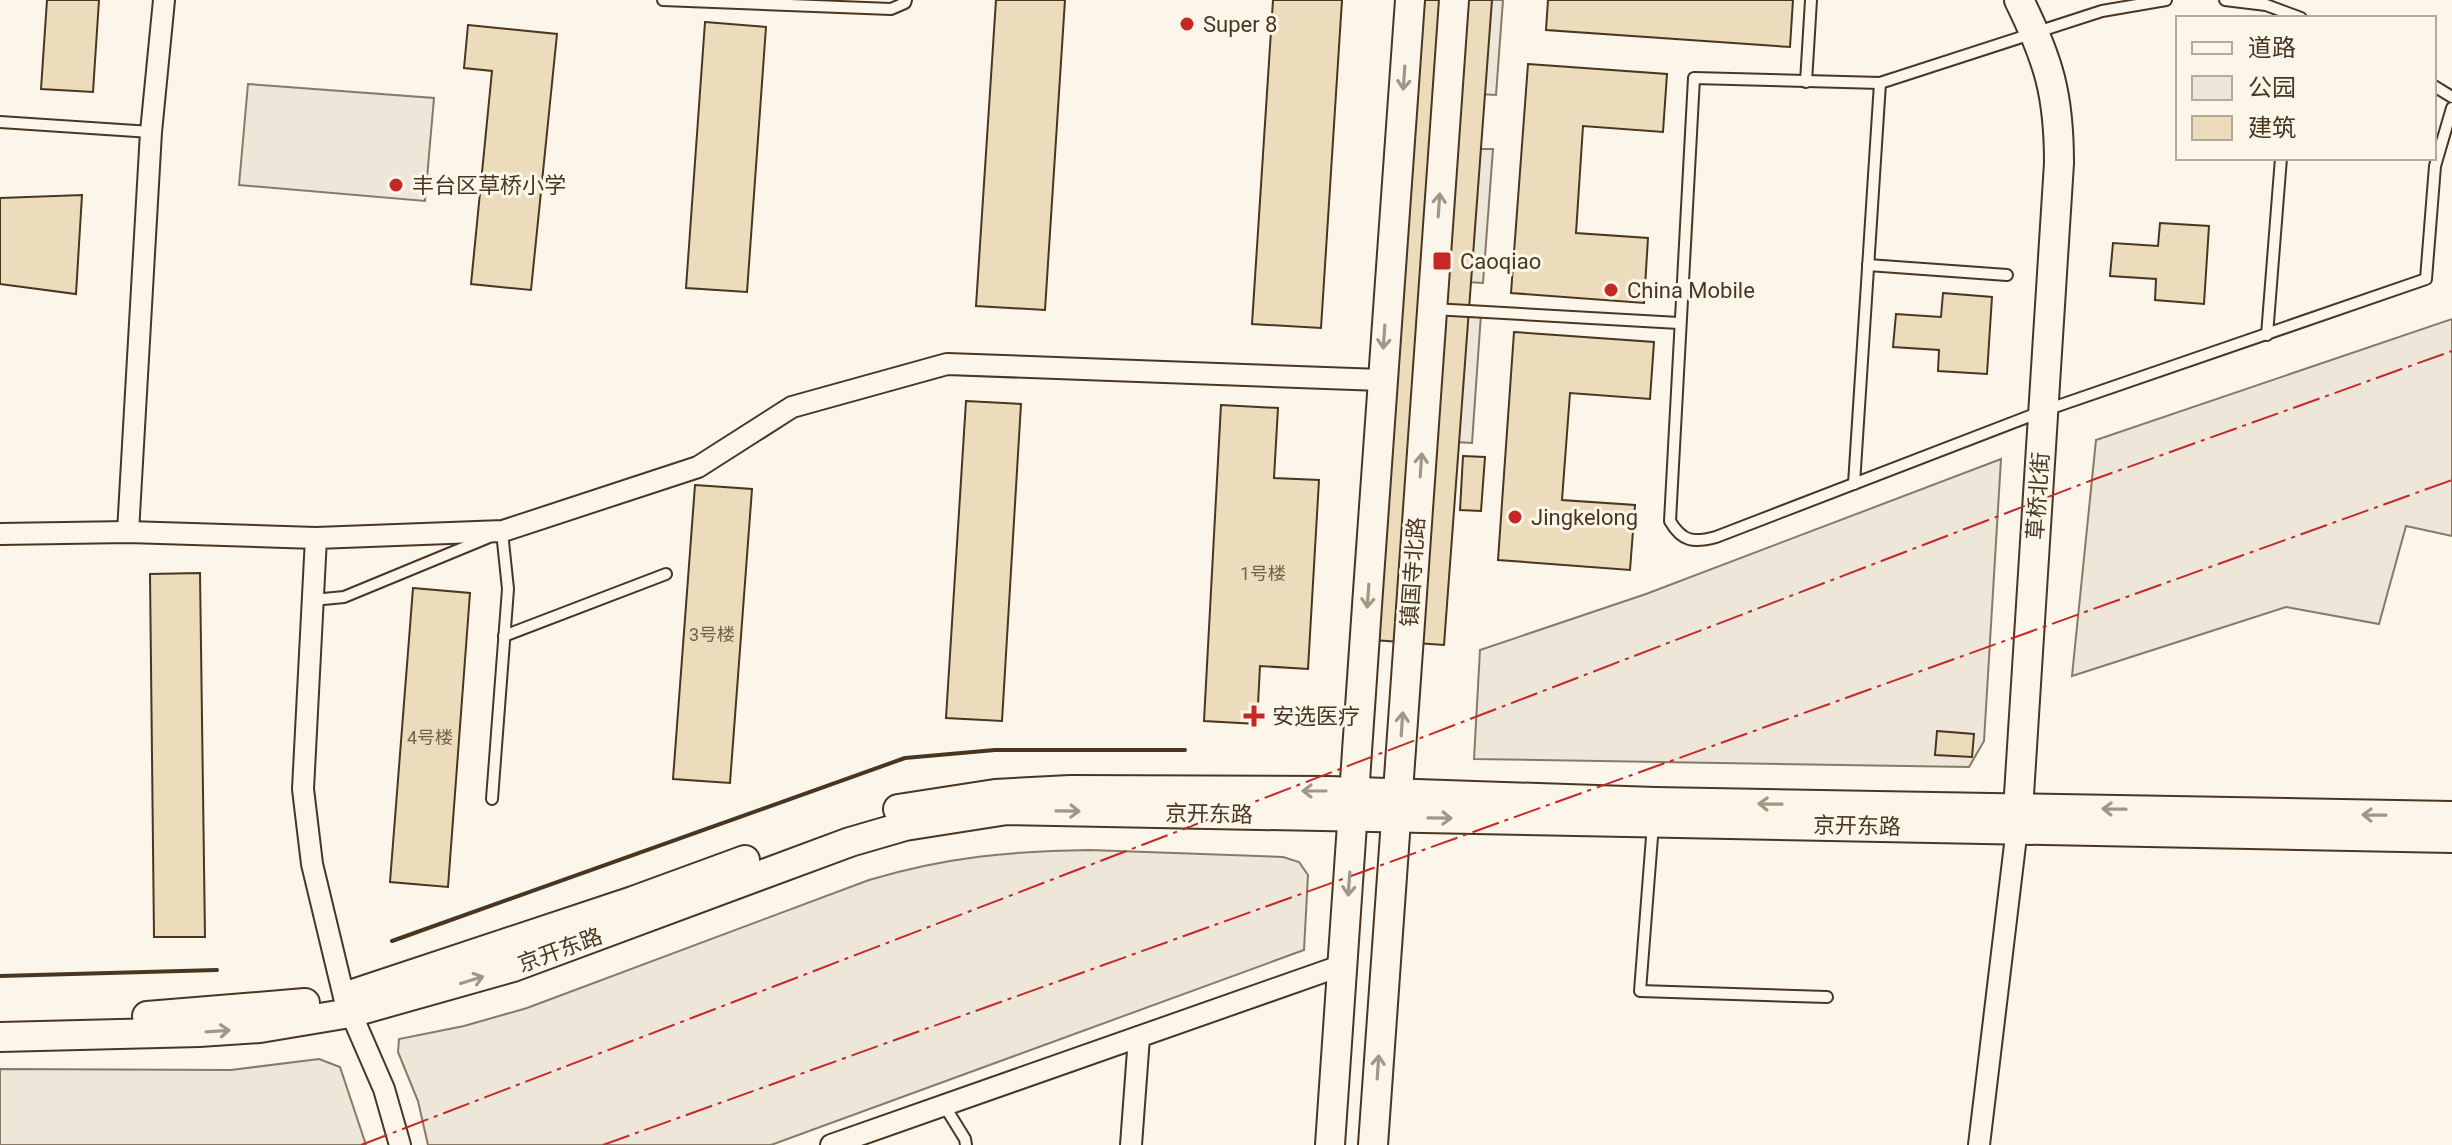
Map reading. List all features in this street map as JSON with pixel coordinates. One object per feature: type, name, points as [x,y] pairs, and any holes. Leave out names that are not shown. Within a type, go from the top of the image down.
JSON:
[{"type":"street","points":[[128,532],[151,132],[164,0]]},
{"type":"street","name":"镇国寺北路","points":[[1330,1145],[1381,380],[1410,0]]},
{"type":"street","name":"镇国寺北路","points":[[1373,1145],[1454,0]]},
{"type":"street","name":"草桥北街","points":[[2017,818],[2059,163],[2059,118],[2050,71],[2019,0]]},
{"type":"street","points":[[0,534],[128,532],[316,538],[503,531],[698,467],[792,407],[947,364],[1381,380]]},
{"type":"street","points":[[316,538],[303,789],[312,864],[347,1005],[384,1089],[400,1145]]},
{"type":"street","name":"京开东路","points":[[0,1037],[260,1028],[347,1005],[851,822],[937,801],[995,794],[1070,790],[1397,806],[2017,818],[2452,816]]},
{"type":"street","points":[[1979,1145],[2017,818]]},
{"type":"street","name":"京开东路","points":[[2017,818],[2452,838]]},
{"type":"street","points":[[831,1145],[877,1137],[944,1105],[1343,965]]},
{"type":"street","name":"京开东路","points":[[0,1018],[131,1017],[347,1005]]},
{"type":"street","points":[[1131,1145],[1139,1037]]},
{"type":"lane","points":[[663,0],[891,9],[906,0]]},
{"type":"lane","points":[[1806,82],[1811,0]]},
{"type":"lane","points":[[2166,0],[2102,11],[1880,83],[1694,78],[1670,521],[1676,532],[1684,539],[1697,542],[1716,537],[2043,411],[2426,279],[2435,166],[2452,108]]},
{"type":"lane","points":[[2225,0],[2266,5],[2293,16]]},
{"type":"lane","points":[[1854,484],[1880,83]]},
{"type":"lane","points":[[0,122],[151,132]]},
{"type":"lane","points":[[2267,335],[2281,160]]},
{"type":"lane","points":[[1868,265],[2007,275]]},
{"type":"lane","points":[[1432,309],[1679,323]]},
{"type":"lane","points":[[313,600],[344,597],[503,531],[508,589],[492,799]]},
{"type":"lane","points":[[504,636],[666,574]]},
{"type":"lane","points":[[1654,812],[1640,991],[1827,997]]},
{"type":"lane","points":[[944,1105],[966,1145]]},
{"type":"green space","points":[[248,84],[434,98],[425,201],[239,185]]},
{"type":"green space","points":[[2452,319],[2452,536],[2406,526],[2379,624],[2286,607],[2072,676],[2096,440]]},
{"type":"green space","points":[[2001,459],[1984,741],[1969,767],[1474,759],[1480,650],[1646,594]]},
{"type":"green space","points":[[1090,850],[1283,857],[1299,862],[1308,875],[1304,950],[771,1145],[428,1145],[418,1101],[398,1052],[399,1039],[464,1026],[527,1008],[897,872],[979,857]]},
{"type":"green space","points":[[319,1059],[340,1067],[366,1145],[0,1145],[0,1069],[231,1070]]},
{"type":"shaded area","points":[[1486,0],[1503,0],[1496,95],[1479,94]]},
{"type":"shaded area","points":[[1476,149],[1493,149],[1483,283],[1466,282]]},
{"type":"shaded area","points":[[1464,313],[1481,314],[1472,443],[1456,442]]},
{"type":"building","points":[[47,0],[99,0],[93,92],[41,89]]},
{"type":"building","points":[[996,0],[1065,0],[1045,310],[976,306]]},
{"type":"building","points":[[1273,0],[1342,0],[1321,328],[1252,324]]},
{"type":"building","name":"Caoqiao","points":[[1421,0],[1492,0],[1444,645],[1373,640]]},
{"type":"building","points":[[1548,0],[1793,0],[1790,47],[1546,30]]},
{"type":"building","points":[[705,22],[766,27],[747,292],[686,288]]},
{"type":"building","points":[[468,25],[557,34],[531,290],[471,284],[492,71],[464,68]]},
{"type":"building","points":[[1528,64],[1667,74],[1663,132],[1583,126],[1576,233],[1648,238],[1644,303],[1511,293]]},
{"type":"building","points":[[82,195],[76,294],[0,284],[0,198]]},
{"type":"building","points":[[2160,223],[2209,226],[2204,304],[2155,300],[2156,279],[2110,276],[2113,243],[2158,246]]},
{"type":"building","points":[[1943,293],[1992,297],[1987,374],[1938,371],[1939,350],[1893,347],[1896,314],[1941,317]]},
{"type":"building","points":[[1514,332],[1654,342],[1650,399],[1570,393],[1562,500],[1635,505],[1630,570],[1498,560]]},
{"type":"building","points":[[966,401],[1021,404],[1002,721],[946,718]]},
{"type":"building","points":[[1221,405],[1278,408],[1274,478],[1319,480],[1308,669],[1260,666],[1257,724],[1204,721]]},
{"type":"building","points":[[1463,456],[1485,457],[1481,511],[1460,510]]},
{"type":"building","points":[[695,485],[752,489],[730,783],[673,779]]},
{"type":"building","points":[[200,573],[205,937],[154,937],[150,574]]},
{"type":"building","points":[[413,588],[470,593],[448,887],[390,882]]},
{"type":"building","points":[[1937,731],[1974,734],[1972,757],[1935,755]]},
{"type":"wall","points":[[392,941],[905,758],[995,750],[1185,750]]},
{"type":"wall","points":[[0,976],[217,970]]},
{"type":"power","points":[[361,1145],[2095,479],[2452,351]]},
{"type":"power","points":[[603,1145],[2452,480]]},
{"type":"place","name":"Super 8","points":[[1187,24]]},
{"type":"place","name":"丰台区草桥小学","points":[[396,185]]},
{"type":"place","name":"Caoqiao","points":[[1442,261]]},
{"type":"place","name":"China Mobile","points":[[1611,290]]},
{"type":"place","name":"Jingkelong","points":[[1515,517]]},
{"type":"place","name":"安选医疗","points":[[1254,716]]}]
